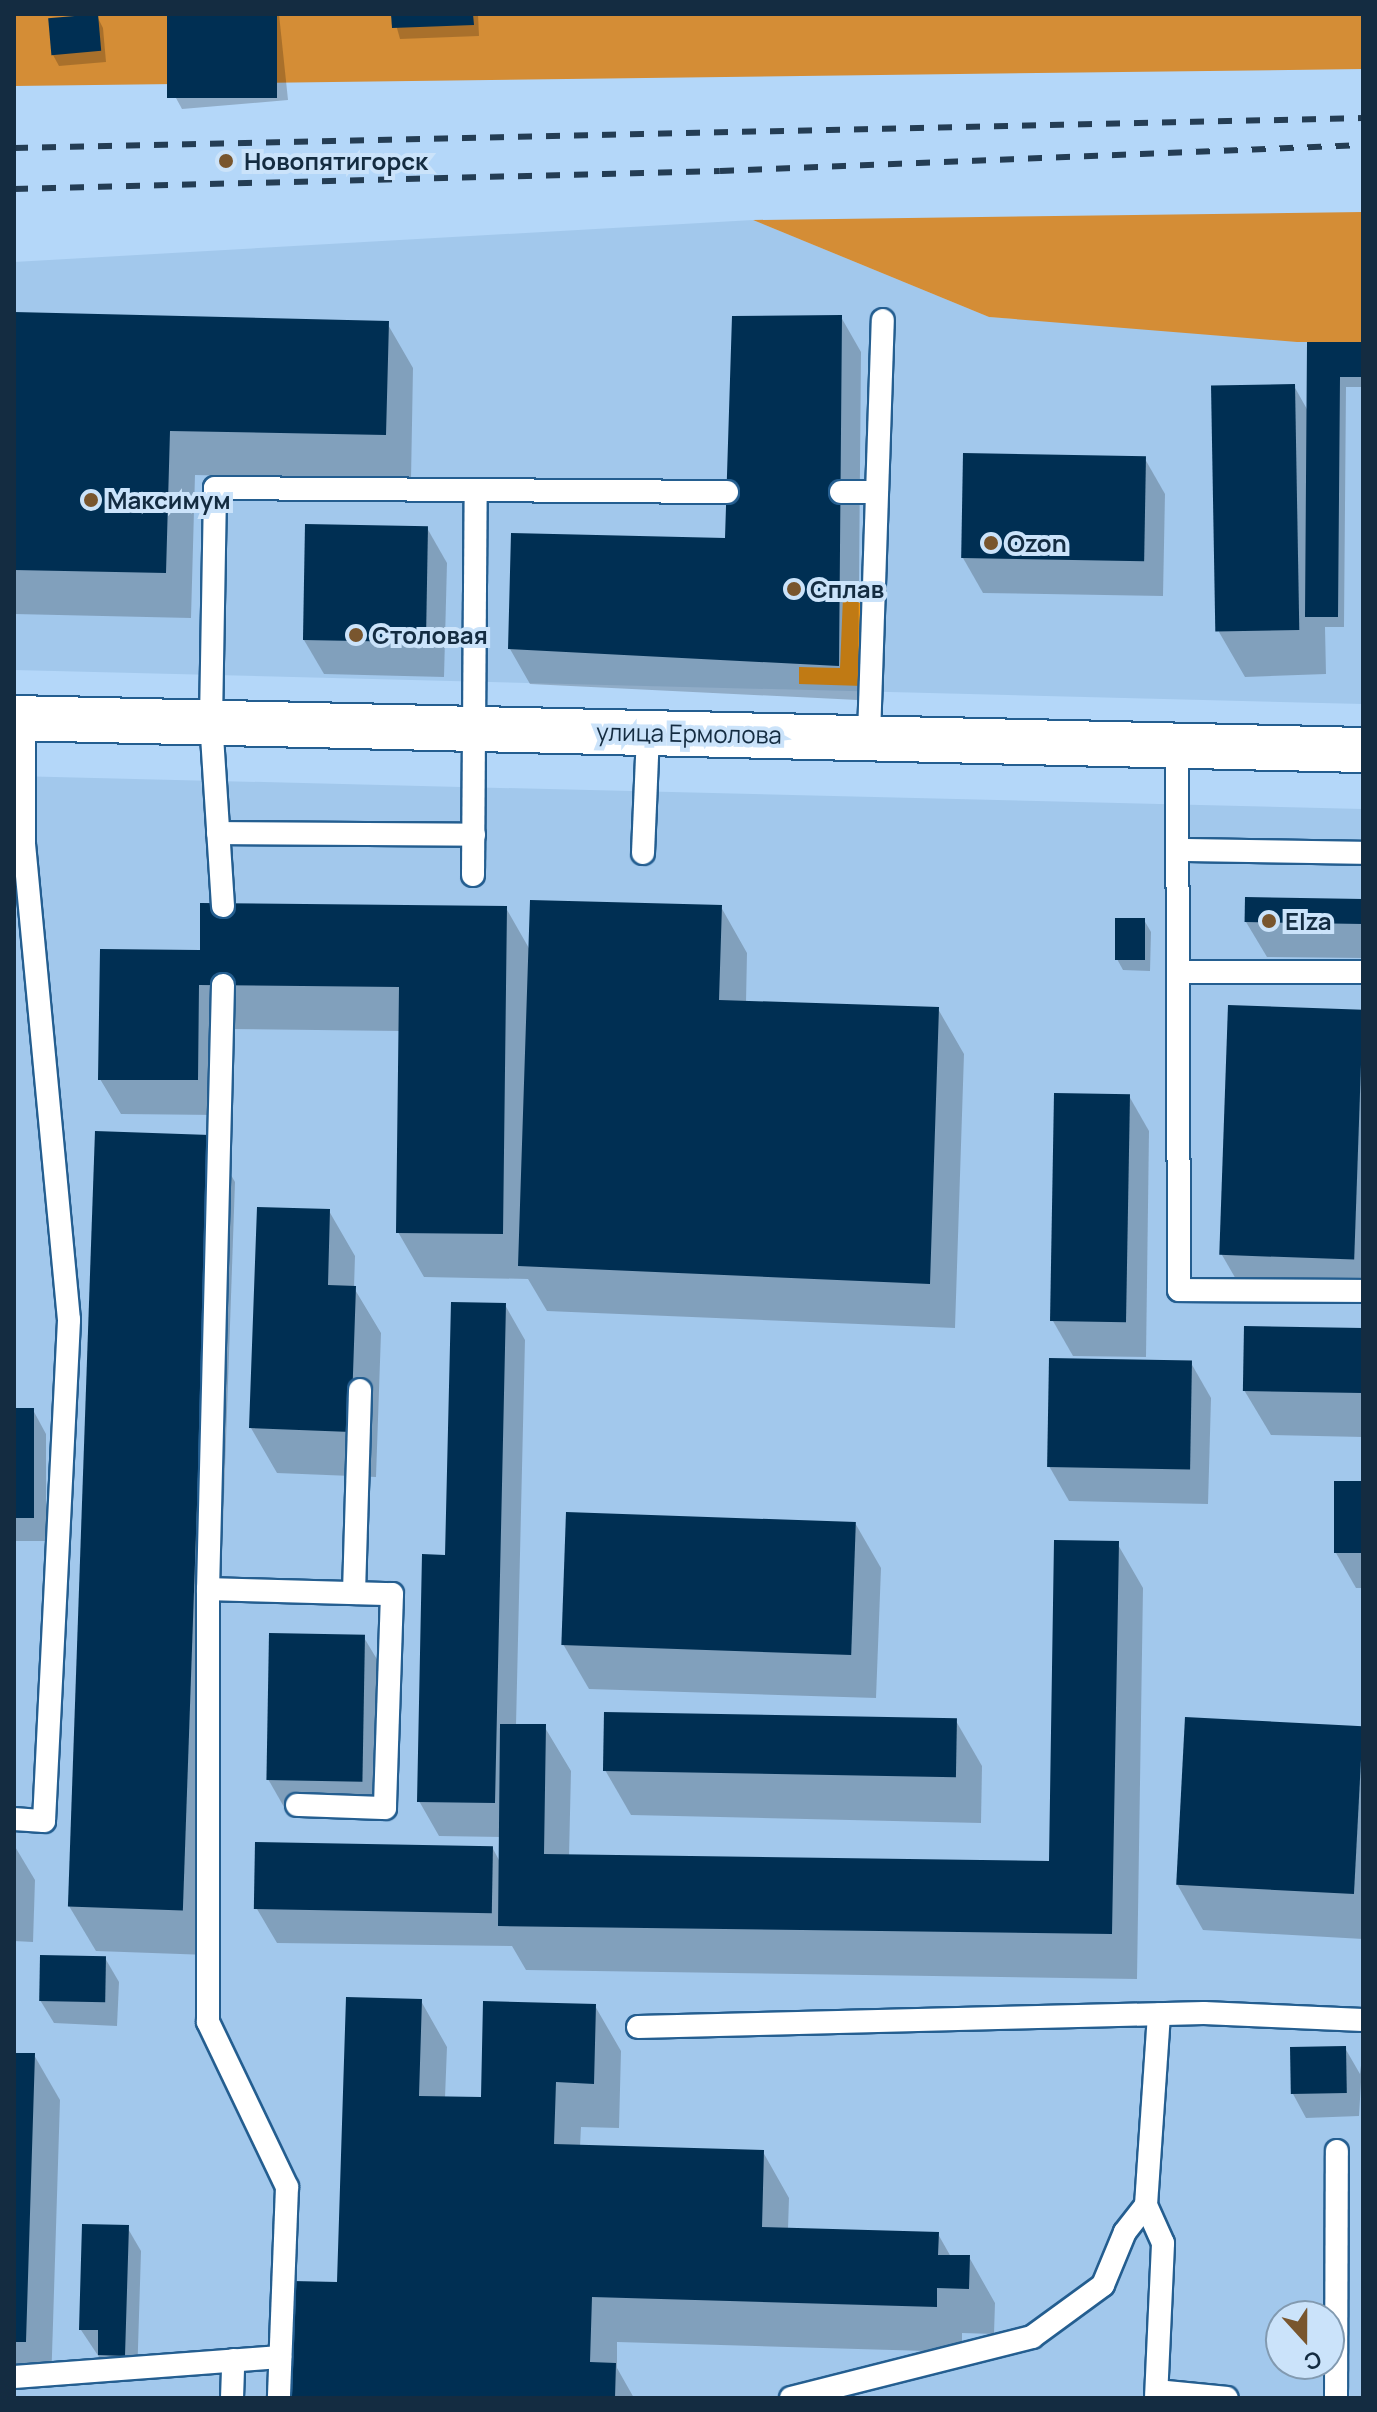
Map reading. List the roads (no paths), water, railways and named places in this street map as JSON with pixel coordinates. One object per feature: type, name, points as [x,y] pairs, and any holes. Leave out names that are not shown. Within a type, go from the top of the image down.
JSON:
[{"type":"main road","name":"улица Ермолова","points":[[19,718],[869,736],[1177,748],[1363,750]]},
{"type":"lane","points":[[869,736],[883,320]]},
{"type":"lane","points":[[223,906],[211,721],[215,488],[727,492]]},
{"type":"lane","points":[[473,875],[476,491]]},
{"type":"lane","points":[[841,492],[877,492]]},
{"type":"lane","points":[[14,1819],[44,1821],[69,1320],[24,845],[19,718]]},
{"type":"lane","points":[[643,853],[648,732]]},
{"type":"lane","points":[[1177,748],[1182,850],[1179,1290],[1363,1291]]},
{"type":"lane","points":[[218,833],[474,835]]},
{"type":"lane","points":[[1182,850],[1363,853]]},
{"type":"lane","points":[[1181,972],[1363,972]]},
{"type":"lane","points":[[223,985],[208,1589],[208,2022],[287,2187],[279,2398]]},
{"type":"lane","points":[[354,1593],[360,1390]]},
{"type":"lane","points":[[208,1589],[392,1594],[385,1808],[297,1805]]},
{"type":"lane","points":[[1159,2014],[1146,2205],[1163,2243],[1156,2395],[1227,2398]]},
{"type":"lane","points":[[638,2027],[1159,2014],[1363,2020]]},
{"type":"lane","points":[[1336,2398],[1337,2151]]},
{"type":"lane","points":[[791,2398],[1032,2337],[1103,2285],[1125,2232],[1146,2205]]},
{"type":"lane","points":[[14,2377],[280,2357]]},
{"type":"lane","points":[[232,2398],[233,2360]]},
{"type":"railway","points":[[14,148],[1363,118]]},
{"type":"railway","points":[[14,189],[720,171],[1363,145]]},
{"type":"place","name":"Новопятигорск","points":[[226,161]]},
{"type":"place","name":"Максимум","points":[[91,500]]},
{"type":"place","name":"Ozon","points":[[991,543]]},
{"type":"place","name":"Сплав","points":[[794,589]]},
{"type":"place","name":"Столовая","points":[[356,635]]},
{"type":"place","name":"Elza","points":[[1269,921]]}]
